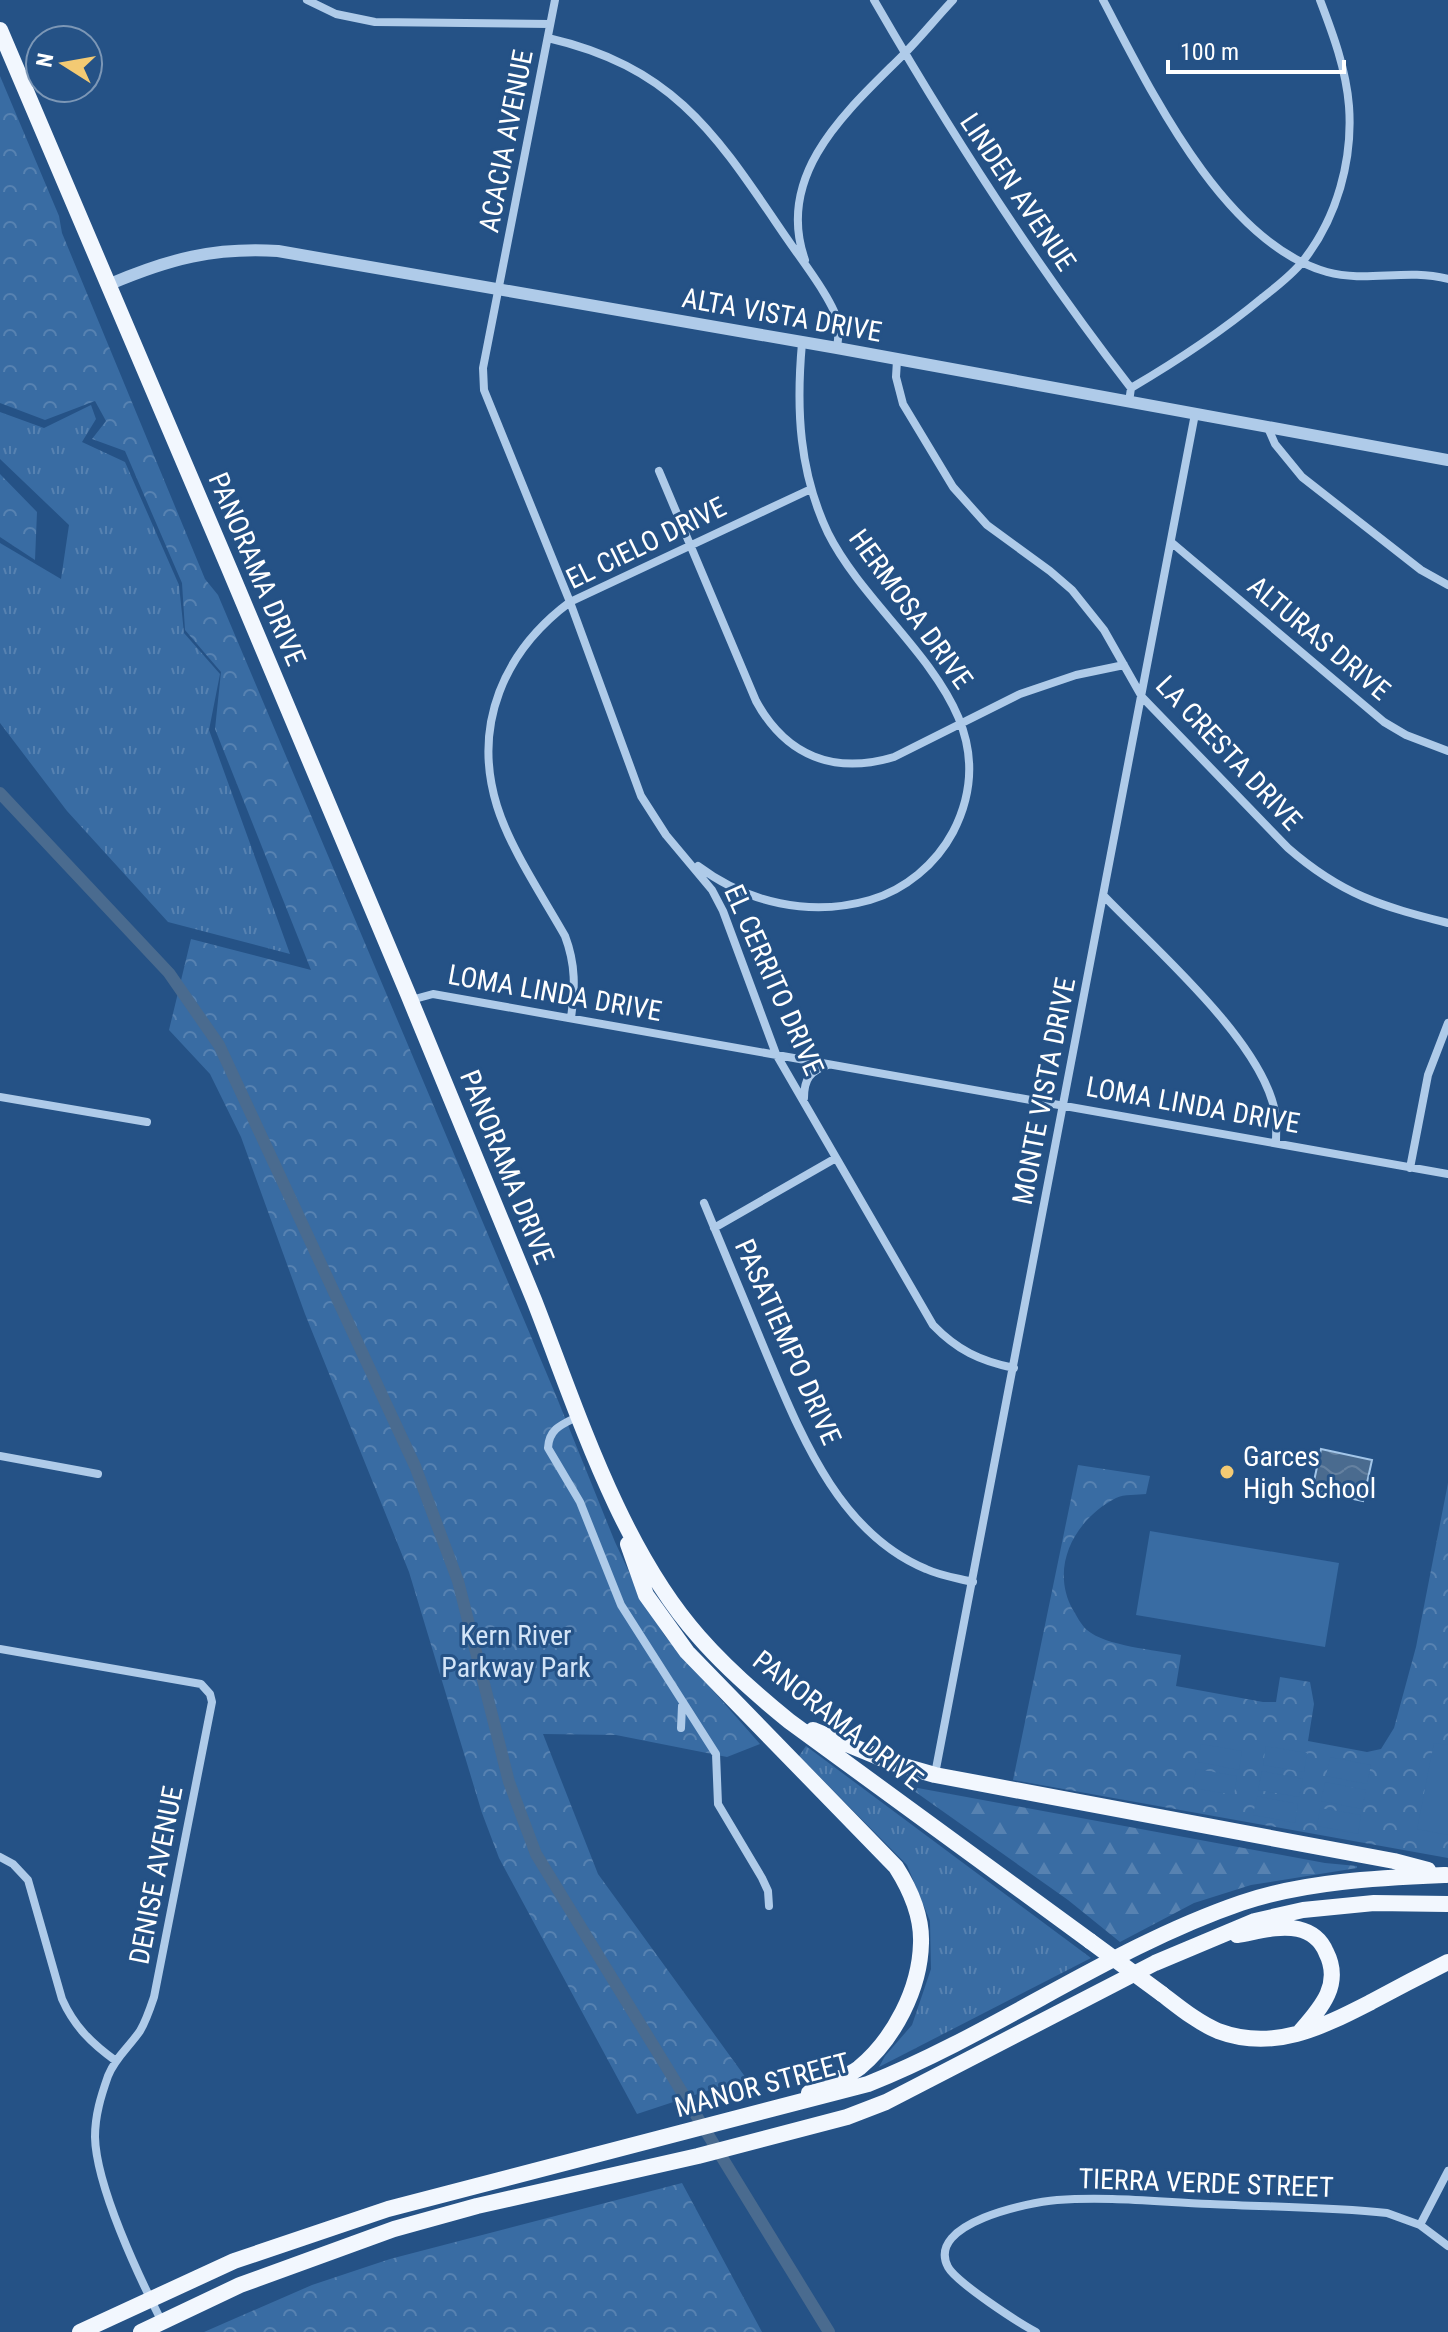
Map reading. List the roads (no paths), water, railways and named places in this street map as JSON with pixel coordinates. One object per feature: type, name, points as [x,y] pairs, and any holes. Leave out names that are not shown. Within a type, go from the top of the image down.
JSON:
[{"type":"main road","name":"PANORAMA DRIVE","points":[[0,30],[411,1000],[623,1517],[662,1586],[697,1635],[746,1685],[789,1721],[1200,2022],[1219,2031],[1259,2039],[1298,2035],[1322,2027],[1448,1962]]},
{"type":"main road","points":[[582,1421],[653,1607],[687,1652],[896,1867],[913,1899],[922,1941],[919,1966],[886,2043],[856,2070],[816,2088],[793,2104]]},
{"type":"main road","points":[[789,1721],[893,1763],[935,1775],[1394,1861],[1447,1876]]},
{"type":"main road","name":"MANOR STREET","points":[[80,2332],[234,2261],[388,2209],[868,2084],[921,2063],[1159,1936],[1242,1902],[1337,1883],[1447,1876]]},
{"type":"main road","name":"MANOR STREET","points":[[141,2332],[240,2285],[394,2229],[477,2206],[698,2156],[847,2117],[886,2102],[1155,1963],[1255,1921],[1303,1910],[1374,1903],[1445,1904]]},
{"type":"main road","points":[[1205,1941],[1281,1928],[1297,1929],[1315,1937],[1332,1963],[1331,1990],[1298,2035]]},
{"type":"street","points":[[307,0],[336,14],[375,22],[550,24]]},
{"type":"street","name":"ACACIA AVENUE","points":[[500,290],[555,0]]},
{"type":"street","name":"LINDEN AVENUE","points":[[874,0],[971,164],[1027,248],[1131,388]]},
{"type":"street","points":[[837,348],[838,322],[804,259],[798,232],[800,196],[806,177],[826,136],[840,118],[953,0]]},
{"type":"street","points":[[1103,0],[1162,107],[1212,184],[1251,226],[1302,262],[1324,271],[1344,276],[1413,273],[1448,279]]},
{"type":"street","points":[[1129,402],[1131,388],[1243,314],[1302,262],[1321,233],[1339,190],[1349,137],[1346,83],[1320,0]]},
{"type":"street","points":[[548,38],[592,50],[643,74],[688,108],[726,149],[816,282]]},
{"type":"street","name":"ALTA VISTA DRIVE","points":[[110,284],[172,260],[200,253],[251,249],[278,251],[837,348],[1448,460]]},
{"type":"street","name":"EL CERRITO DRIVE","points":[[500,290],[483,368],[484,390],[570,602],[641,796],[666,835],[712,890],[723,911],[776,1054],[933,1325],[960,1350],[989,1363],[1014,1368]]},
{"type":"street","name":"HERMOSA DRIVE","points":[[685,855],[719,881],[740,892],[786,905],[833,907],[863,902],[892,892],[924,870],[939,854],[959,819],[969,779],[967,740],[962,722],[940,682],[840,555],[811,489],[800,432],[798,400],[802,343]]},
{"type":"street","name":"LA CRESTA DRIVE","points":[[897,360],[896,377],[903,404],[953,487],[987,525],[1072,590],[1104,630],[1142,697],[1288,848],[1309,867],[1352,894],[1378,905],[1448,923]]},
{"type":"street","name":"MONTE VISTA DRIVE","points":[[935,1775],[1195,414]]},
{"type":"street","points":[[1268,428],[1275,444],[1302,477],[1421,570],[1448,585]]},
{"type":"street","points":[[659,471],[756,701],[777,732],[791,744],[822,760],[842,764],[868,763],[894,757],[1045,684],[1124,665]]},
{"type":"street","name":"EL CIELO DRIVE","points":[[571,1018],[575,990],[572,954],[506,828],[494,796],[488,759],[493,713],[509,668],[537,630],[570,602],[811,489]]},
{"type":"street","name":"ALTURAS DRIVE","points":[[1171,542],[1373,714],[1406,735],[1448,751]]},
{"type":"street","points":[[1104,896],[1213,1008],[1245,1049],[1275,1112],[1276,1143]]},
{"type":"street","name":"LOMA LINDA DRIVE","points":[[411,1000],[433,994],[1448,1174]]},
{"type":"street","points":[[1410,1168],[1428,1075],[1448,1023]]},
{"type":"street","points":[[804,1103],[804,1086],[810,1073],[832,1064]]},
{"type":"street","points":[[0,1097],[147,1122]]},
{"type":"street","name":"PASATIEMPO DRIVE","points":[[714,1228],[836,1158]]},
{"type":"street","name":"PASATIEMPO DRIVE","points":[[704,1203],[799,1429],[828,1481],[866,1527],[887,1546],[925,1569],[973,1582]]},
{"type":"street","points":[[582,1421],[557,1427],[551,1433],[548,1448],[580,1502],[621,1605],[716,1754],[718,1804],[762,1878],[768,1891],[769,1906]]},
{"type":"street","points":[[0,1456],[98,1474]]},
{"type":"street","name":"DENISE AVENUE","points":[[0,1649],[201,1684],[212,1702],[154,1997],[139,2032],[116,2061],[98,2105],[95,2140],[111,2204],[162,2322]]},
{"type":"street","points":[[681,1728],[683,1705]]},
{"type":"street","points":[[0,1857],[13,1864],[28,1880],[69,2014],[91,2043],[116,2061]]},
{"type":"street","points":[[1420,2225],[1448,2171]]},
{"type":"street","name":"TIERRA VERDE STREET","points":[[1036,2332],[952,2273],[945,2257],[945,2247],[958,2231],[1028,2204],[1080,2199],[1373,2212],[1404,2218],[1420,2225],[1448,2246]]},
{"type":"water","points":[[1321,1449],[1372,1460],[1363,1501],[1312,1490]]},
{"type":"waterway","points":[[0,793],[169,973],[219,1045],[415,1466],[458,1581],[509,1782],[536,1854],[829,2332]]},
{"type":"place","name":"Garces High School","points":[[1227,1472]]},
{"type":"park label","name":"Kern River Parkway Park","points":[[516,1651]]}]
